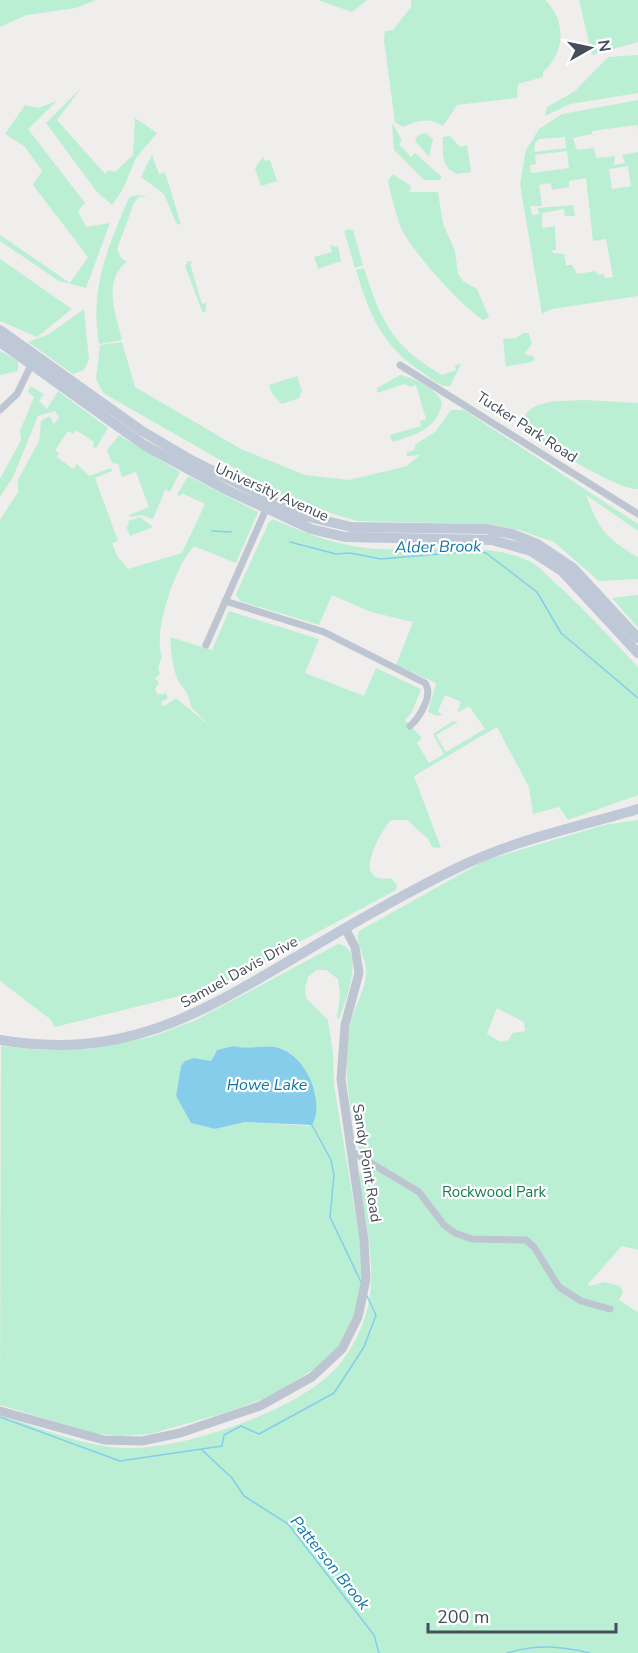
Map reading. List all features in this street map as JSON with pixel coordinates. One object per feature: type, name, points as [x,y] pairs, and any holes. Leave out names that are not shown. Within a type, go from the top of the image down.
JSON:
[{"type":"main road","name":"University Avenue","points":[[0,330],[34,359],[142,431],[311,529],[334,535],[481,539],[505,542],[531,551],[567,576],[638,653]]},
{"type":"main road","name":"University Avenue","points":[[0,342],[34,359]]},
{"type":"main road","name":"University Avenue","points":[[268,504],[339,526],[486,529],[525,539],[549,550],[573,568],[638,638]]},
{"type":"main road","points":[[345,928],[415,889],[487,854],[638,809]]},
{"type":"main road","name":"Samuel Davis Drive","points":[[0,1040],[44,1045],[84,1044],[122,1038],[169,1026],[226,998],[345,928]]},
{"type":"street","points":[[0,410],[11,403],[34,359]]},
{"type":"street","name":"Tucker Park Road","points":[[400,364],[638,514]]},
{"type":"street","points":[[206,645],[268,504]]},
{"type":"street","points":[[225,601],[324,632],[425,683],[428,694],[418,718],[410,726]]},
{"type":"street","name":"Sandy Point Road","points":[[0,1411],[92,1437],[130,1443],[180,1433],[274,1400],[330,1363],[348,1340],[365,1291],[366,1254],[342,1093],[341,1055],[359,964],[355,947],[345,928]]},
{"type":"street","points":[[351,1151],[419,1192],[450,1230],[466,1238],[526,1240],[537,1251],[559,1287],[581,1301],[610,1309]]},
{"type":"green space","points":[[0,0],[96,0],[76,8],[26,15],[0,27]]},
{"type":"green space","points":[[318,0],[367,0],[352,12]]},
{"type":"green space","points":[[411,0],[545,0],[557,17],[560,27],[556,56],[543,72],[543,77],[518,84],[517,98],[457,105],[443,126],[434,121],[423,120],[403,127],[395,122],[384,41],[385,31],[393,30],[411,7]]},
{"type":"green space","points":[[579,0],[638,0],[638,42],[592,55]]},
{"type":"green space","points":[[638,55],[638,93],[570,104],[545,116],[547,107],[575,91],[608,57]]},
{"type":"green space","points":[[82,87],[57,120],[105,174],[109,170],[115,172],[133,155],[135,118],[157,133],[136,158],[122,191],[112,205],[97,192],[46,123]]},
{"type":"green space","points":[[638,100],[638,130],[637,125],[592,131],[592,134],[573,138],[577,150],[594,148],[596,158],[615,156],[614,165],[625,163],[622,155],[638,152],[638,296],[552,309],[542,314],[520,184],[526,150],[539,129],[562,114]],"holes":[[[565,137],[566,148],[534,152],[535,143],[539,139]],[[567,151],[569,168],[531,173],[530,165],[536,164],[535,155]],[[628,166],[631,186],[612,189],[609,169]],[[586,178],[593,241],[606,239],[613,277],[605,278],[604,274],[597,275],[596,271],[577,274],[572,265],[566,265],[564,254],[553,253],[552,250],[556,250],[555,226],[542,228],[542,213],[564,209],[565,216],[575,216],[573,205],[538,208],[539,214],[532,215],[530,206],[542,206],[539,185],[551,183],[552,190],[569,187],[569,181]]]},
{"type":"green space","points":[[57,101],[28,129],[85,203],[89,199],[78,211],[86,227],[110,223],[86,288],[59,281],[0,241],[0,235],[70,283],[88,257],[33,185],[42,171],[25,147],[5,134],[25,105],[38,108]]},
{"type":"green space","points":[[392,123],[402,140],[399,144],[411,157],[415,153],[442,177],[440,180],[424,180],[394,150]]},
{"type":"green space","points":[[426,133],[433,139],[429,157],[415,141],[418,135]]},
{"type":"green space","points":[[450,136],[460,147],[467,145],[471,172],[457,174],[445,163],[443,137]]},
{"type":"green space","points":[[152,155],[159,174],[165,172],[181,225],[176,223],[164,194],[141,177]]},
{"type":"green space","points":[[263,157],[265,161],[270,160],[277,181],[261,186],[255,168]]},
{"type":"green space","points":[[393,174],[411,186],[410,192],[438,192],[443,224],[455,251],[458,274],[463,281],[477,289],[489,317],[483,320],[462,303],[437,277],[405,235],[395,209],[388,180]]},
{"type":"green space","points":[[138,195],[148,197],[139,197],[134,203],[117,249],[121,258],[127,262],[119,269],[113,288],[114,309],[122,340],[99,344],[97,305],[102,271],[112,238],[127,202],[130,197]]},
{"type":"green space","points":[[353,230],[363,265],[355,268],[344,231]]},
{"type":"green space","points":[[330,245],[338,247],[341,261],[318,269],[314,257],[332,252]]},
{"type":"green space","points":[[0,259],[72,309],[37,337],[0,321]]},
{"type":"green space","points":[[188,261],[193,262],[190,264],[202,304],[206,303],[205,313],[202,311],[185,266]]},
{"type":"green space","points":[[364,268],[383,317],[400,343],[411,354],[442,375],[456,370],[455,365],[461,364],[450,386],[443,386],[434,381],[411,364],[388,342],[373,317],[356,270]]},
{"type":"green space","points":[[84,309],[89,360],[84,370],[73,374],[28,342],[49,334]]},
{"type":"green space","points":[[529,333],[532,344],[524,354],[533,356],[535,360],[506,367],[503,339],[516,338]]},
{"type":"green space","points":[[122,342],[135,387],[241,449],[305,475],[349,480],[407,466],[420,455],[407,456],[406,453],[414,450],[416,444],[435,432],[451,410],[464,410],[638,524],[638,531],[586,495],[595,517],[605,532],[611,539],[638,557],[638,579],[599,581],[554,542],[519,530],[488,524],[357,521],[292,501],[103,393],[96,379],[100,345]]},
{"type":"green space","points":[[0,351],[18,361],[18,371],[0,375]]},
{"type":"green space","points":[[400,375],[425,385],[436,393],[442,403],[435,420],[424,430],[392,442],[390,435],[421,426],[420,421],[426,419],[416,385],[411,387],[404,384],[377,393],[377,388]]},
{"type":"green space","points":[[297,376],[302,391],[299,398],[282,404],[272,394],[269,385]]},
{"type":"green space","points":[[30,386],[44,394],[39,401],[47,409],[58,391],[108,428],[96,448],[93,447],[94,442],[76,430],[73,434],[68,431],[55,450],[59,453],[57,457],[73,469],[77,464],[89,476],[111,468],[112,471],[95,478],[118,541],[112,543],[117,556],[128,569],[182,553],[205,504],[182,493],[180,496],[177,495],[188,476],[258,512],[236,563],[194,546],[180,568],[168,599],[160,632],[162,656],[158,667],[160,674],[155,678],[159,683],[155,689],[158,695],[166,693],[168,698],[161,702],[162,705],[165,706],[176,698],[210,726],[191,707],[189,697],[178,680],[170,637],[212,650],[229,611],[319,639],[305,673],[364,696],[376,668],[421,689],[412,712],[405,720],[422,738],[417,743],[429,763],[444,754],[433,734],[453,721],[458,722],[436,735],[446,752],[485,729],[469,706],[457,713],[461,702],[445,695],[438,711],[442,715],[438,716],[428,712],[436,683],[396,665],[413,622],[371,612],[332,595],[319,625],[240,601],[236,594],[269,522],[273,519],[313,535],[354,546],[382,549],[458,548],[496,551],[514,555],[537,566],[638,667],[638,795],[568,820],[559,807],[533,814],[529,787],[497,727],[414,776],[441,848],[432,847],[428,839],[407,820],[391,820],[375,846],[370,866],[372,874],[379,878],[391,878],[397,885],[396,890],[216,987],[55,1027],[50,1019],[0,981],[0,520],[18,492],[18,480],[39,441],[41,421],[49,416],[54,424],[59,417],[55,411],[38,416],[13,477],[0,497],[0,479],[21,440],[20,431],[34,397],[28,392]]},
{"type":"green space","points":[[556,401],[638,403],[638,489],[596,474],[543,441],[521,424],[525,415],[538,405]]},
{"type":"green space","points":[[119,435],[180,472],[170,492],[165,490],[153,519],[141,515],[130,517],[129,515],[149,507],[136,472],[122,477],[118,464],[112,463],[107,450]]},
{"type":"green space","points":[[140,517],[153,527],[130,536],[126,526],[129,525],[128,521]]},
{"type":"green space","points":[[638,595],[638,628],[612,598]]},
{"type":"green space","name":"Rockwood Park","points":[[638,820],[638,1250],[622,1246],[587,1285],[604,1282],[620,1286],[623,1293],[619,1300],[638,1312],[638,1653],[0,1653],[0,1416],[92,1444],[123,1448],[146,1447],[201,1437],[259,1417],[308,1391],[335,1370],[347,1354],[362,1326],[368,1307],[371,1274],[369,1241],[359,1176],[363,1167],[349,1098],[346,1063],[351,1020],[366,975],[358,941],[359,931],[486,860],[604,825]],"holes":[[[497,1008],[524,1022],[525,1031],[513,1033],[508,1040],[501,1042],[487,1034]]]},
{"type":"green space","points":[[338,944],[347,947],[351,954],[352,977],[339,1019],[337,1018],[340,995],[338,979],[326,970],[317,970],[308,977],[305,988],[306,998],[328,1020],[333,1053],[334,1085],[360,1242],[362,1276],[357,1310],[343,1341],[322,1364],[269,1397],[224,1413],[150,1434],[121,1436],[93,1433],[0,1405],[1,1046],[42,1050],[88,1049],[151,1037],[196,1020]],"holes":[[[234,1046],[276,1047],[284,1049],[296,1059],[316,1096],[309,1126],[245,1122],[215,1129],[191,1123],[176,1096],[181,1067],[185,1061],[194,1058],[211,1061],[215,1052]]]},
{"type":"water","name":"Howe Lake","points":[[234,1046],[275,1047],[295,1058],[304,1068],[314,1091],[316,1115],[312,1125],[245,1122],[215,1129],[191,1123],[176,1096],[181,1066],[185,1061],[194,1058],[211,1061],[217,1050]]},
{"type":"waterway","name":"Alder Brook","points":[[212,531],[231,532]]},
{"type":"waterway","name":"Alder Brook","points":[[290,542],[336,554],[350,553],[381,559],[475,551],[486,553],[537,592],[561,633],[638,698]]},
{"type":"waterway","points":[[312,1125],[331,1160],[334,1175],[330,1217],[362,1284]]},
{"type":"waterway","points":[[0,1417],[120,1461],[222,1446],[224,1435],[241,1426],[259,1434],[334,1393],[364,1347],[376,1315],[367,1296]]},
{"type":"waterway","name":"Patterson Brook","points":[[201,1449],[232,1478],[244,1496],[288,1524],[374,1635],[379,1653]]},
{"type":"waterway","points":[[507,1653],[528,1648],[548,1647],[590,1653]]}]
